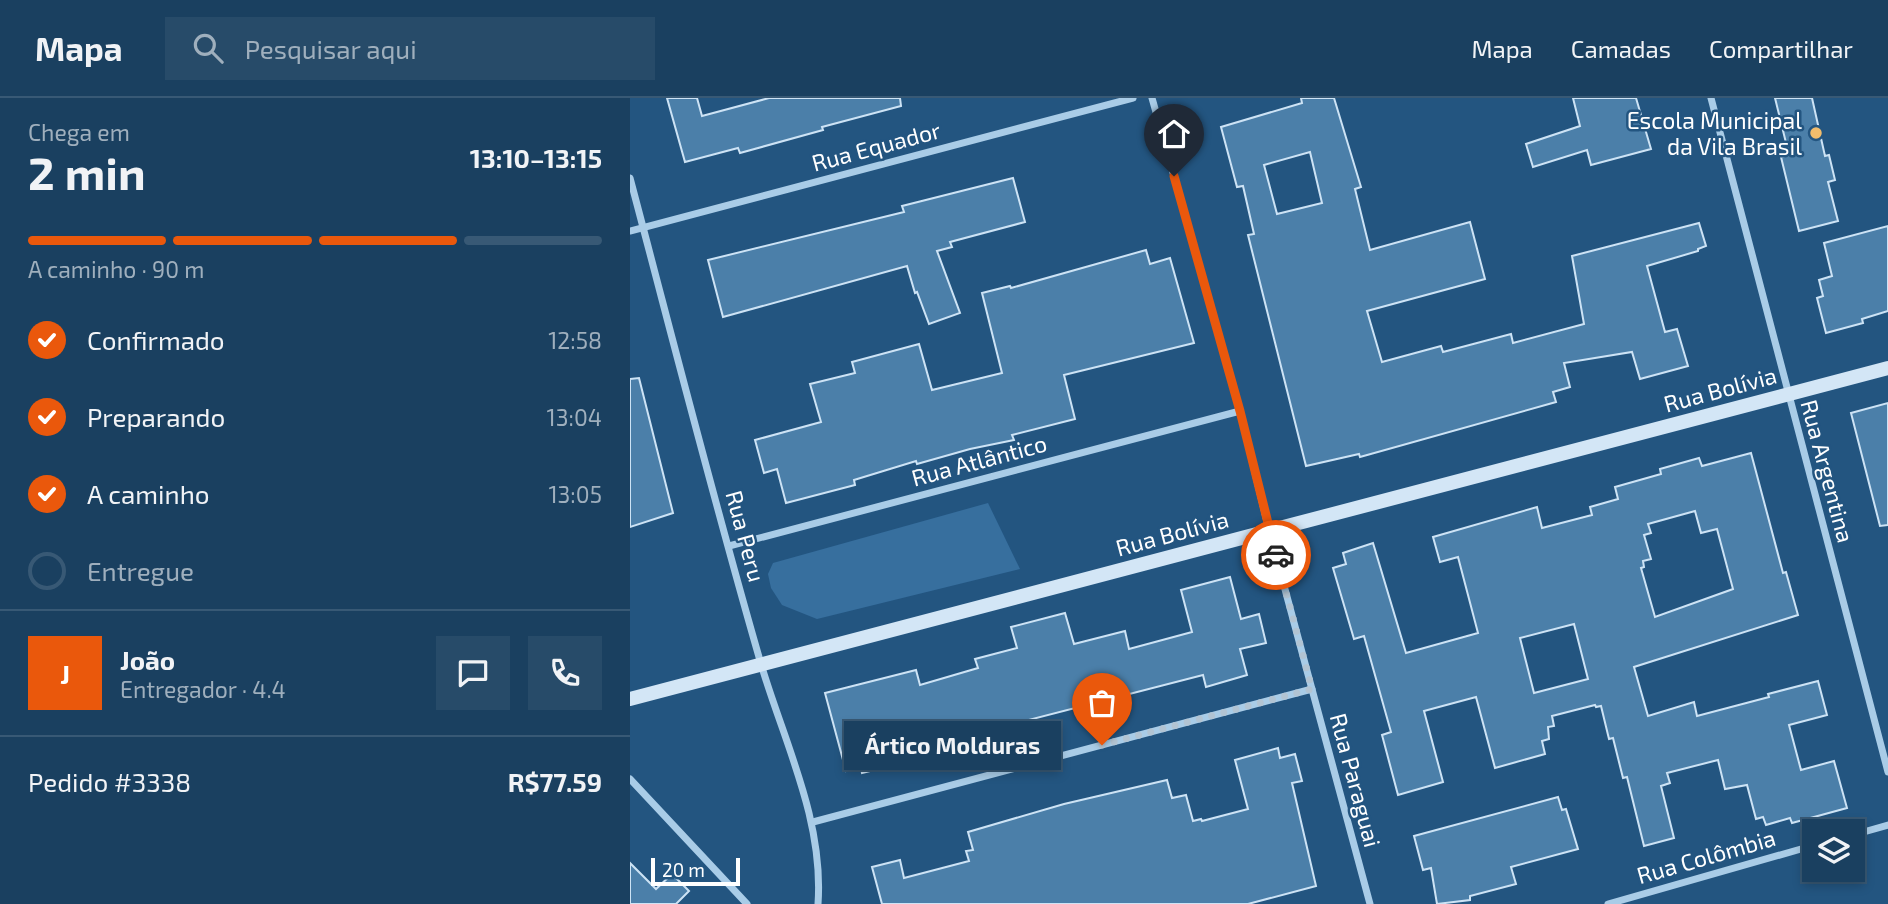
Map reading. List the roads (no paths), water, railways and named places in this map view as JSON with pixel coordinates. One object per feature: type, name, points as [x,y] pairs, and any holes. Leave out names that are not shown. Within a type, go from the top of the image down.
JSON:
[{"type":"street","name":"Rua Equador","points":[[630,231],[1132,98]]},
{"type":"street","name":"Rua Paraguai","points":[[1152,98],[1240,411],[1269,530],[1370,904]]},
{"type":"street","name":"Rua Argentina","points":[[1711,98],[1888,772]]},
{"type":"street","name":"Rua Peru","points":[[630,178],[762,666],[813,822],[820,885],[818,904]]},
{"type":"street","name":"Rua Bolívia","points":[[630,699],[1888,368]]},
{"type":"street","name":"Rua Atlântico","points":[[729,546],[1240,411]]},
{"type":"street","points":[[813,822],[1312,689]]},
{"type":"street","points":[[630,779],[747,904]]},
{"type":"street","points":[[1865,832],[1888,825]]},
{"type":"street","name":"Rua Colômbia","points":[[1608,904],[1802,849]]},
{"type":"place","name":"Escola Municipal da Vila Brasil","points":[[1816,133]]},
{"type":"place","name":"Ártico Molduras","points":[[1102,745]]}]
